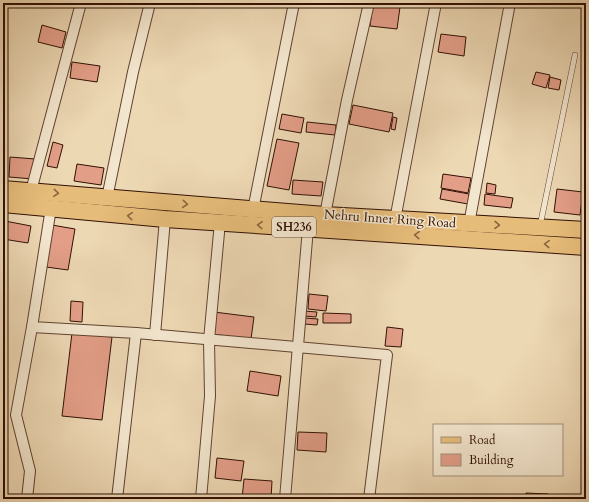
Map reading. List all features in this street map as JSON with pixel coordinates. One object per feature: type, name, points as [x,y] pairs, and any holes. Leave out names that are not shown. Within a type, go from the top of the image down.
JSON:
[{"type":"main road","name":"Nehru Inner Ring Road","points":[[3,189],[253,210],[395,220],[586,230]]},
{"type":"main road","name":"SH236","points":[[3,204],[165,219],[586,247]]},
{"type":"street","points":[[31,191],[81,3]]},
{"type":"street","points":[[107,198],[133,72],[150,3]]},
{"type":"street","points":[[253,210],[294,3]]},
{"type":"street","points":[[325,215],[347,100],[369,3]]},
{"type":"street","points":[[395,220],[436,3]]},
{"type":"street","points":[[469,224],[510,3]]},
{"type":"street","points":[[27,499],[30,471],[16,415],[51,208]]},
{"type":"street","points":[[156,335],[165,219]]},
{"type":"street","points":[[201,499],[210,396],[209,340],[220,222]]},
{"type":"street","points":[[285,499],[308,228]]},
{"type":"street","points":[[32,327],[136,333],[299,348],[387,354],[369,499]]},
{"type":"street","points":[[117,499],[136,333]]},
{"type":"lane","points":[[540,227],[575,55]]},
{"type":"building","points":[[373,3],[400,7],[397,29],[370,26]]},
{"type":"building","points":[[42,25],[66,32],[62,48],[38,42]]},
{"type":"building","points":[[441,34],[466,37],[464,56],[438,52]]},
{"type":"building","points":[[72,62],[100,66],[97,82],[70,78]]},
{"type":"building","points":[[536,72],[550,75],[546,88],[532,84]]},
{"type":"building","points":[[550,77],[561,80],[559,90],[548,88]]},
{"type":"building","points":[[353,105],[393,113],[389,132],[349,124]]},
{"type":"building","points":[[282,114],[304,118],[301,133],[279,129]]},
{"type":"building","points":[[393,117],[397,118],[395,130],[391,129]]},
{"type":"building","points":[[307,122],[336,125],[335,135],[306,132]]},
{"type":"building","points":[[277,139],[299,143],[289,190],[267,186]]},
{"type":"building","points":[[53,142],[63,145],[57,168],[47,166]]},
{"type":"building","points":[[10,157],[35,159],[33,179],[9,177]]},
{"type":"building","points":[[77,164],[104,168],[101,185],[74,181]]},
{"type":"building","points":[[443,174],[471,178],[468,193],[441,188]]},
{"type":"building","points":[[293,180],[323,182],[321,196],[292,194]]},
{"type":"building","points":[[487,183],[496,185],[495,194],[486,193]]},
{"type":"building","points":[[442,189],[469,194],[468,204],[440,199]]},
{"type":"building","points":[[557,189],[583,192],[580,215],[554,212]]},
{"type":"building","points":[[485,194],[513,198],[511,208],[484,205]]},
{"type":"building","points":[[5,221],[31,226],[28,243],[3,239]]},
{"type":"building","points":[[52,225],[75,229],[68,270],[46,267]]},
{"type":"building","points":[[309,294],[328,296],[326,311],[308,309]]},
{"type":"building","points":[[71,301],[83,302],[82,322],[70,321]]},
{"type":"building","points":[[304,311],[317,312],[316,317],[304,316]]},
{"type":"building","points":[[214,312],[254,317],[251,339],[211,334]]},
{"type":"building","points":[[323,313],[351,314],[351,323],[323,323]]},
{"type":"building","points":[[305,318],[318,319],[317,325],[304,324]]},
{"type":"building","points":[[387,327],[403,329],[401,347],[385,346]]},
{"type":"building","points":[[72,333],[112,337],[102,420],[62,416]]},
{"type":"building","points":[[250,371],[281,376],[278,396],[247,391]]},
{"type":"building","points":[[298,432],[327,433],[326,452],[297,450]]},
{"type":"building","points":[[217,458],[244,461],[241,481],[215,478]]},
{"type":"building","points":[[244,479],[272,481],[271,499],[242,499]]},
{"type":"building","points":[[526,493],[548,494],[548,499],[526,499]]}]
